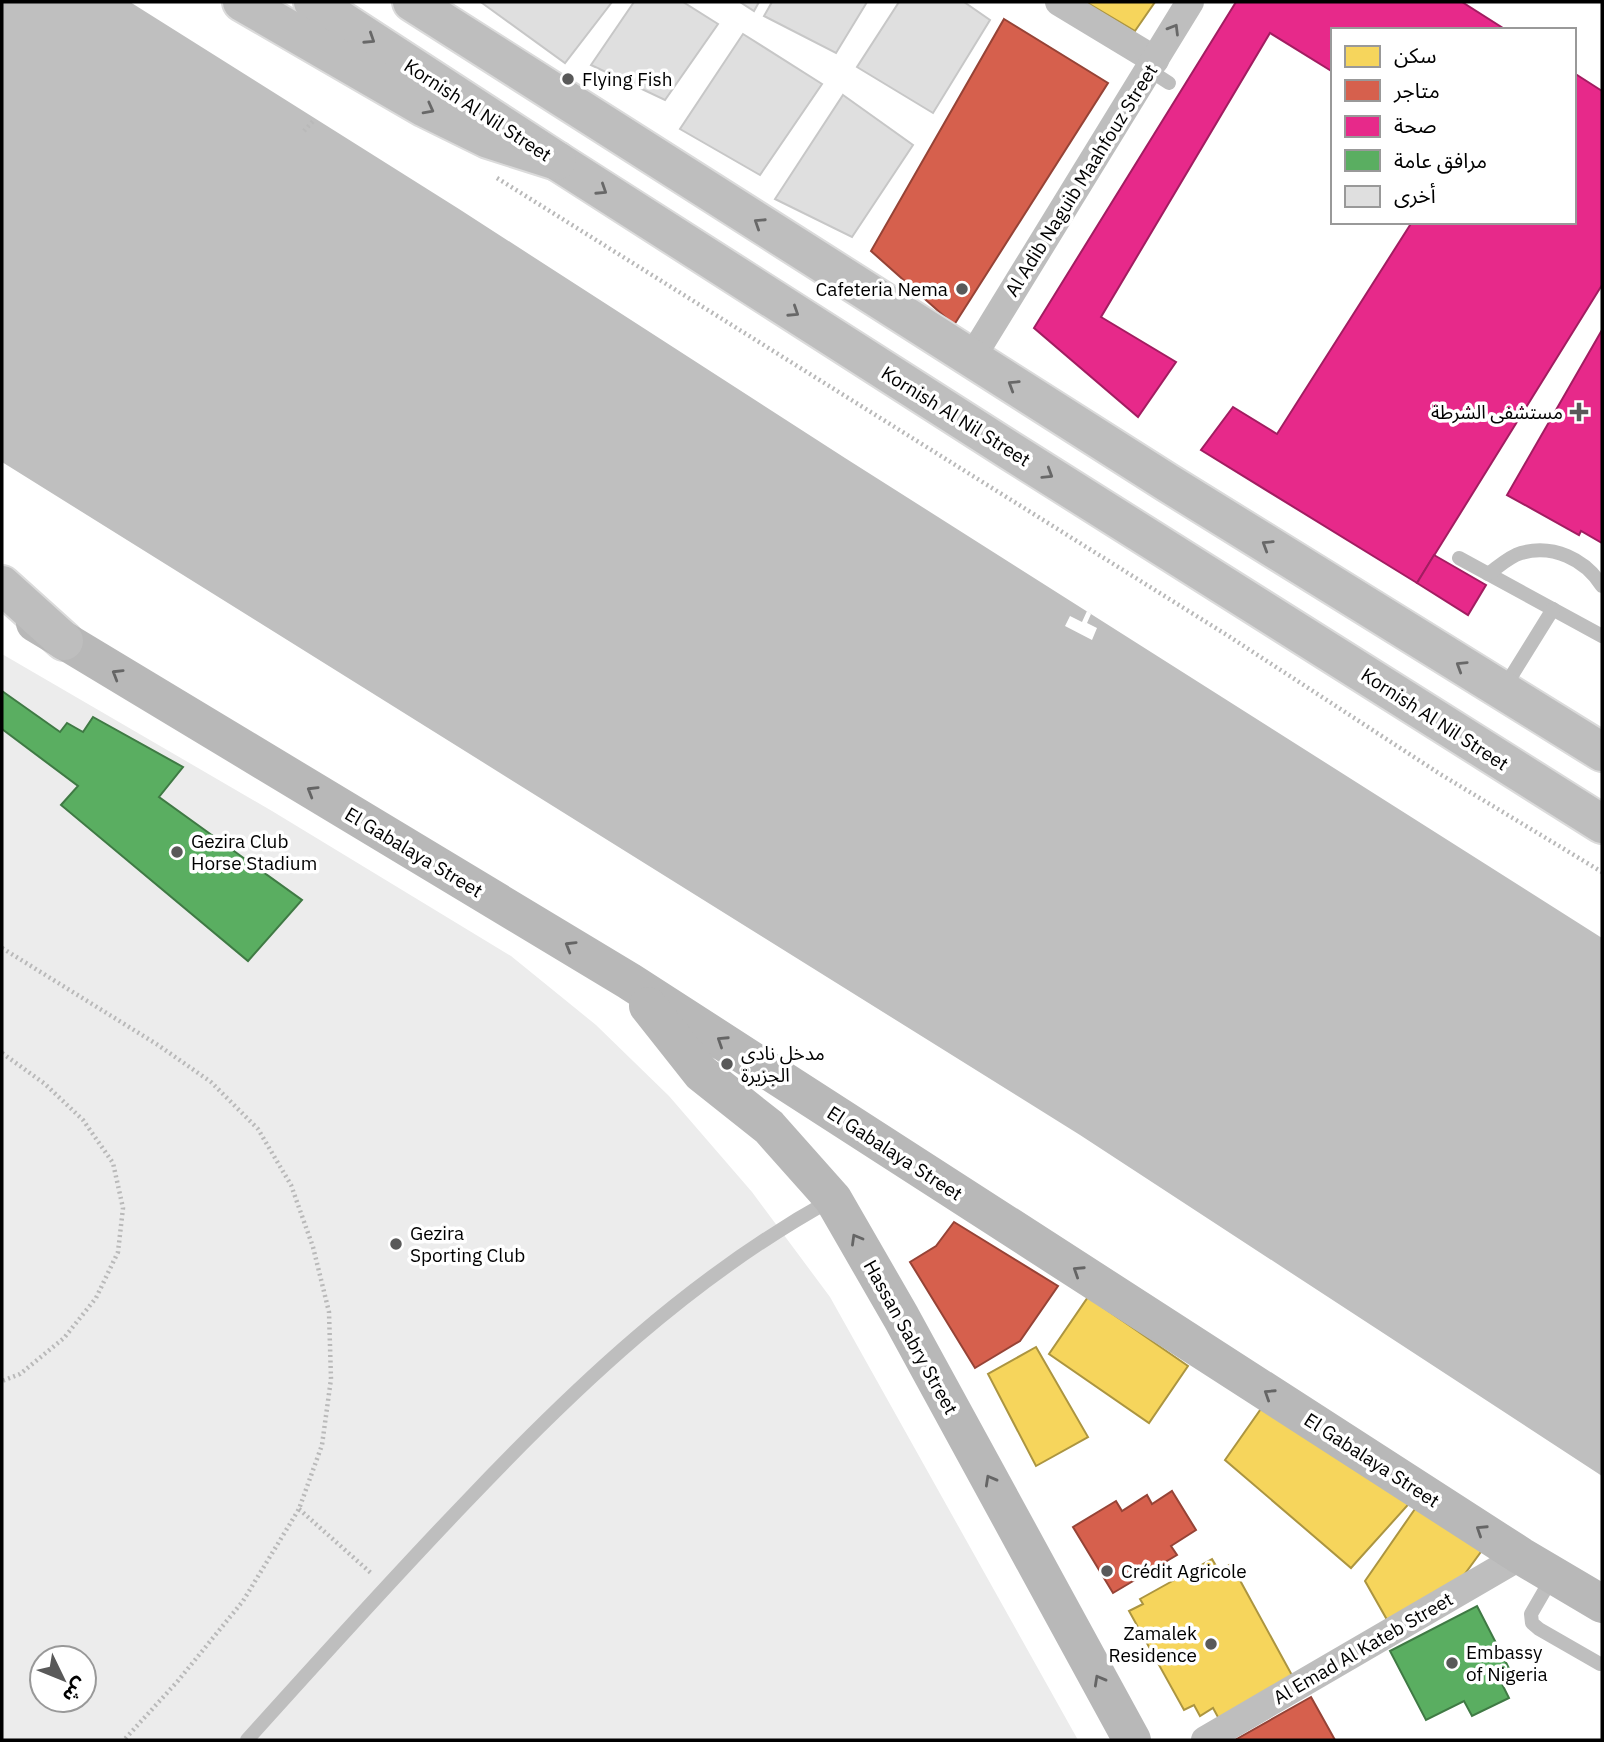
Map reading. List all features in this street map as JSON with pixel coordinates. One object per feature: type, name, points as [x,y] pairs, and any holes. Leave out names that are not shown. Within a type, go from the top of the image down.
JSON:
[{"type":"main road","points":[[243,2],[425,108],[477,134],[557,161]]},
{"type":"main road","name":"Kornish Al Nil Street","points":[[313,2],[557,161],[1596,820]]},
{"type":"main road","points":[[412,2],[971,359],[1601,752],[1591,766],[1586,782],[1585,799],[1596,820]]},
{"type":"main road","points":[[2,585],[64,641]]},
{"type":"main road","points":[[1499,760],[1528,746],[1550,721]]},
{"type":"street","points":[[1059,2],[1158,71]]},
{"type":"street","name":"Al Adib Naguib Maahfouz Street","points":[[971,359],[1158,71],[1191,2]]},
{"type":"street","name":"El Gabalaya Street","points":[[2,603],[628,981],[1521,1556],[1602,1604]]},
{"type":"street","name":"Hassan Sabry Street","points":[[628,981],[701,1073],[769,1128],[833,1199],[901,1317],[1132,1740]]},
{"type":"street","name":"Al Emad Al Kateb Street","points":[[1205,1740],[1521,1556]]},
{"type":"lane","points":[[1488,574],[1518,554],[1552,551],[1583,564],[1602,586]]},
{"type":"lane","points":[[1459,558],[1602,636]]},
{"type":"lane","points":[[1502,691],[1553,609]]},
{"type":"lane","points":[[247,1740],[386,1586],[539,1425],[665,1312],[794,1221],[833,1199]]},
{"type":"lane","points":[[1553,1575],[1531,1614],[1532,1623],[1600,1664]]},
{"type":"path","points":[[304,131],[316,118]]},
{"type":"path","points":[[497,178],[1230,637],[1440,774],[1602,872]]},
{"type":"path","points":[[2,948],[158,1045],[211,1082],[258,1129],[290,1185],[313,1247],[328,1312],[331,1379],[322,1445],[299,1508],[243,1601],[177,1682],[124,1740]]},
{"type":"path","points":[[2,1053],[45,1084],[83,1120],[113,1163],[124,1208],[118,1252],[96,1298],[64,1338],[20,1374],[2,1381]]},
{"type":"path","points":[[299,1508],[386,1586]]},
{"type":"shaded area","points":[[2,2],[130,2],[1602,938],[1602,1476],[1080,1135],[2,462]]},
{"type":"shaded area","name":"Gezira Sporting Club","points":[[2,654],[272,811],[511,956],[596,1025],[669,1096],[752,1192],[830,1297],[1078,1740],[2,1740]]},
{"type":"pier","points":[[1087,611],[1091,614],[1087,623],[1097,628],[1092,640],[1065,626],[1070,616],[1082,622]]},
{"type":"building: سكن","points":[[1086,2],[1155,2],[1135,31]]},
{"type":"building: سكن","points":[[1088,1297],[1188,1366],[1149,1423],[1049,1354]]},
{"type":"building: سكن","points":[[1036,1347],[1088,1437],[1036,1466],[988,1374]]},
{"type":"building: سكن","points":[[1270,1396],[1415,1497],[1351,1568],[1225,1460]]},
{"type":"building: سكن","points":[[1417,1506],[1483,1549],[1456,1586],[1390,1625],[1365,1581]]},
{"type":"building: سكن","name":"Zamalek Residence","points":[[1212,1559],[1219,1571],[1231,1564],[1293,1677],[1219,1719],[1213,1708],[1200,1716],[1194,1705],[1184,1710],[1129,1611],[1143,1604],[1140,1599]]},
{"type":"building: متاجر","points":[[1004,19],[1108,83],[954,325],[871,251]]},
{"type":"building: متاجر","points":[[954,1222],[1058,1286],[1020,1341],[975,1368],[910,1262],[936,1246]]},
{"type":"building: متاجر","points":[[1172,1491],[1196,1530],[1171,1546],[1177,1555],[1113,1593],[1073,1527],[1116,1501],[1122,1511],[1147,1495],[1152,1504]]},
{"type":"building: متاجر","points":[[1311,1697],[1335,1740],[1235,1740]]},
{"type":"building: صحة","points":[[1236,2],[1462,2],[1503,28],[1331,28],[1331,71],[1270,33],[1101,317],[1176,362],[1138,417],[1034,328]]},
{"type":"building: صحة","points":[[1576,74],[1602,91],[1602,285],[1417,583],[1201,450],[1233,407],[1277,434],[1411,224],[1576,224]]},
{"type":"building: صحة","name":"مستشفى الشرطة","points":[[1602,330],[1602,543],[1581,531],[1579,535],[1507,495]]},
{"type":"building: صحة","points":[[1434,555],[1486,585],[1468,615],[1417,583]]},
{"type":"building: مرافق عامة","name":"Gezira Club Horse Stadium","points":[[2,691],[60,732],[67,723],[83,732],[93,717],[183,767],[159,797],[302,900],[248,961],[61,805],[78,786],[2,729]]},
{"type":"building: مرافق عامة","name":"Embassy of Nigeria","points":[[1477,1606],[1513,1676],[1501,1682],[1509,1698],[1472,1716],[1464,1701],[1426,1720],[1390,1651]]},
{"type":"building: أخرى","points":[[483,2],[612,2],[565,63]]},
{"type":"building: أخرى","points":[[634,2],[683,2],[718,24],[665,100],[591,65]]},
{"type":"building: أخرى","points":[[740,2],[759,2],[754,11]]},
{"type":"building: أخرى","points":[[772,2],[867,2],[836,53],[764,16]]},
{"type":"building: أخرى","points":[[899,2],[964,2],[990,20],[933,113],[857,67]]},
{"type":"building: أخرى","points":[[743,34],[822,84],[760,175],[680,129]]},
{"type":"building: أخرى","points":[[843,95],[913,145],[852,237],[775,199]]},
{"type":"place","name":"Flying Fish","points":[[568,79]]},
{"type":"place","name":"Cafeteria Nema","points":[[962,289]]},
{"type":"place","name":"مستشفى الشرطة","points":[[1579,412]]},
{"type":"place","name":"Gezira Club Horse Stadium","points":[[177,852]]},
{"type":"place","name":"مدخل نادى الجزيرة","points":[[727,1064]]},
{"type":"place","name":"Gezira Sporting Club","points":[[396,1244]]},
{"type":"place","name":"Crédit Agricole","points":[[1107,1571]]},
{"type":"place","name":"Zamalek Residence","points":[[1211,1644]]},
{"type":"place","name":"Embassy of Nigeria","points":[[1452,1663]]}]
